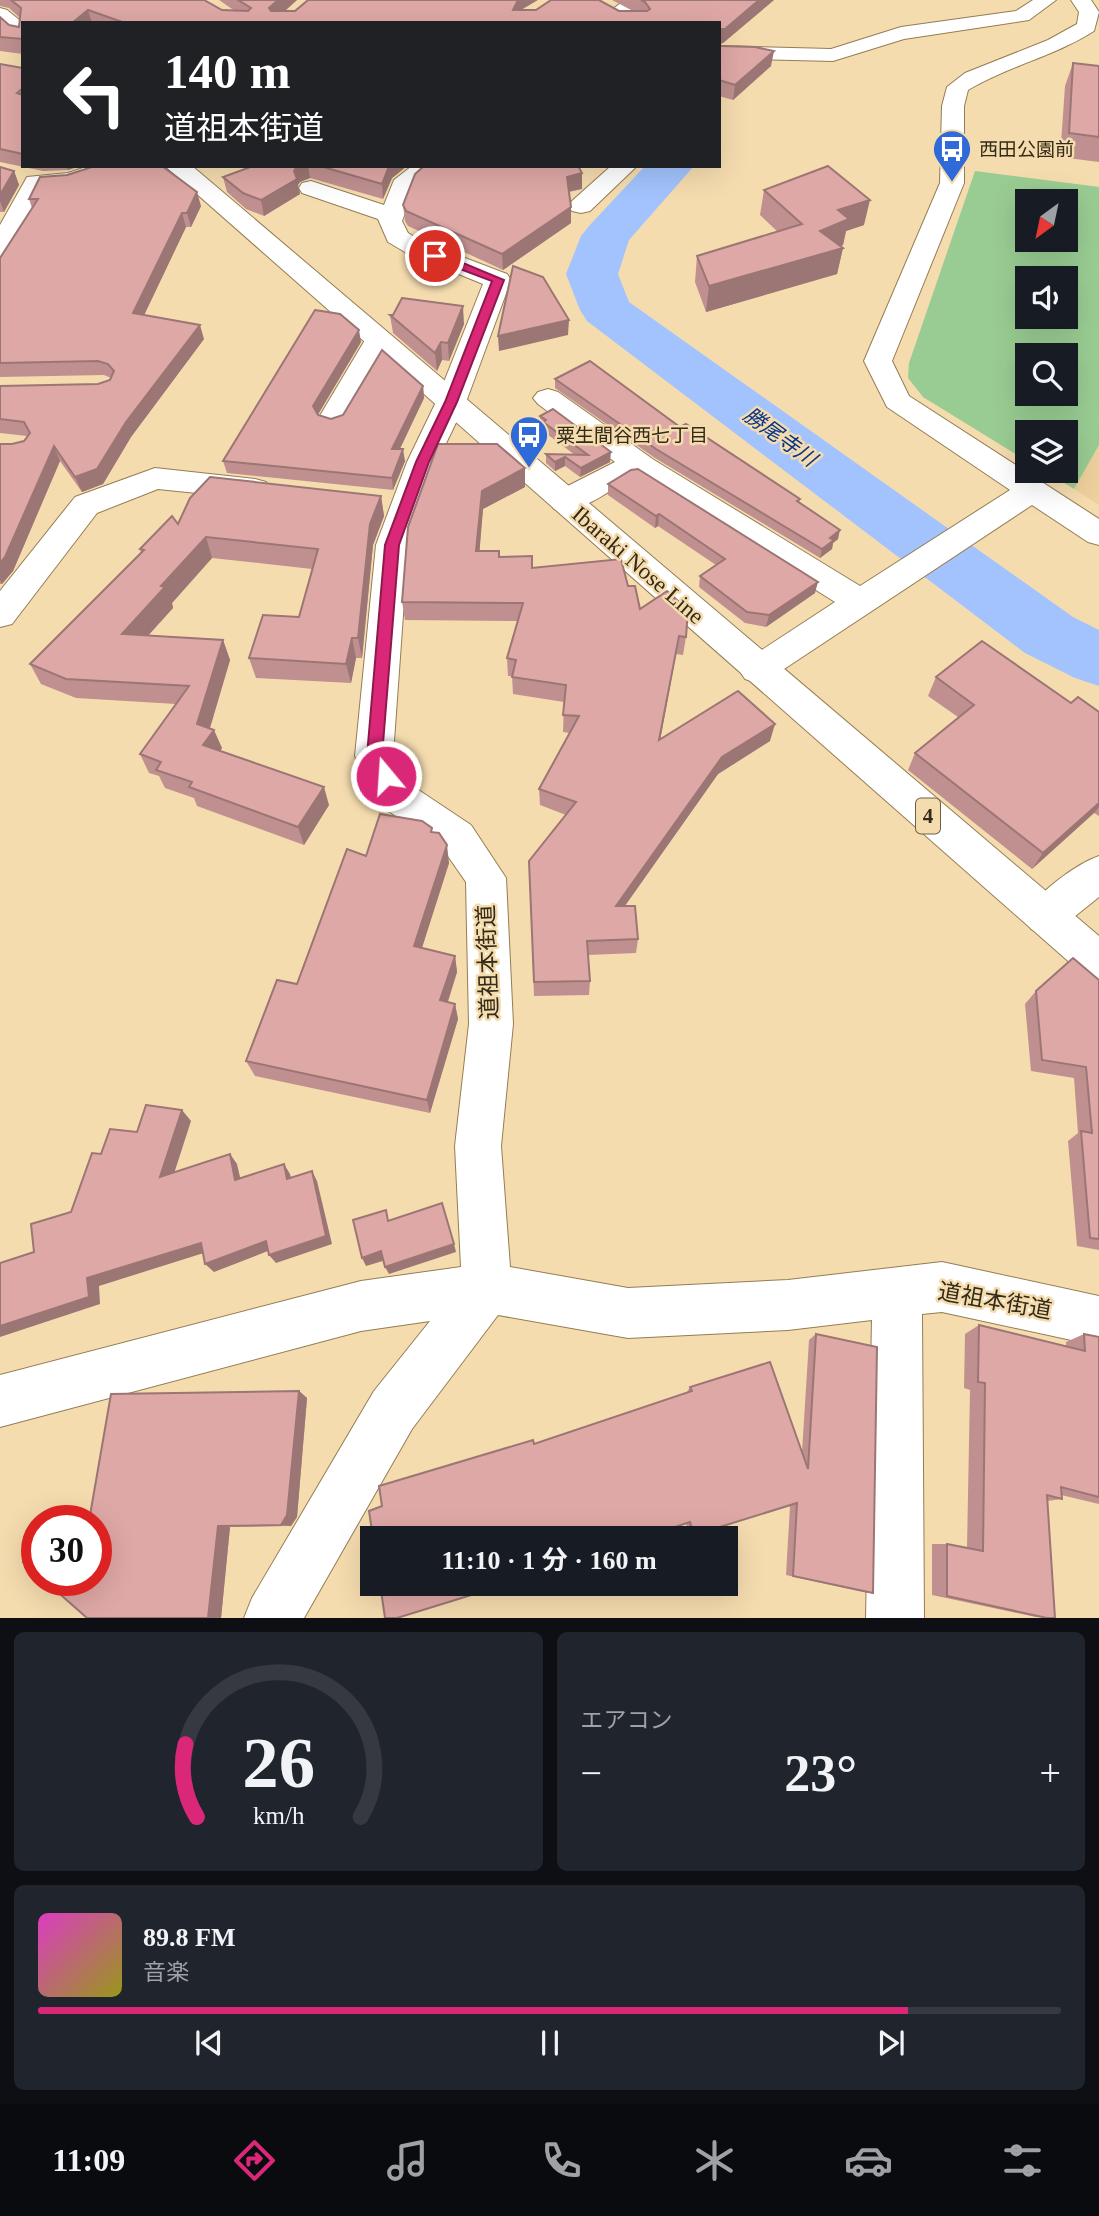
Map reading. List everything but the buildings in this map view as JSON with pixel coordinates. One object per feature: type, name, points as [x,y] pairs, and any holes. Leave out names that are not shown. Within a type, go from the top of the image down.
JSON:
[{"type":"street","points":[[608,13],[639,0]]},
{"type":"street","points":[[721,52],[833,54],[901,33],[1022,16],[1046,0]]},
{"type":"street","points":[[1081,0],[1089,12],[1087,27],[1071,38],[1017,61],[977,73],[958,87],[953,106],[952,183],[878,361],[897,401],[1099,534]]},
{"type":"street","points":[[608,13],[630,21]]},
{"type":"street","points":[[0,14],[21,32]]},
{"type":"street","points":[[1017,61],[1058,67]]},
{"type":"street","points":[[10,173],[29,176],[36,182],[71,180],[107,168]]},
{"type":"street","name":"Ibaraki Nose Line","points":[[179,168],[565,500],[757,670],[1099,962]]},
{"type":"street","points":[[311,188],[392,216],[402,185],[424,168]]},
{"type":"street","points":[[581,206],[623,168]]},
{"type":"street","points":[[0,248],[36,182]]},
{"type":"street","name":"道祖本街道","points":[[392,216],[390,221],[397,237],[414,247],[498,280],[451,402],[422,462],[393,503],[392,545],[374,756],[397,796],[457,837],[486,878],[491,1024],[478,1146],[487,1288],[628,1313],[788,1305],[942,1287],[1099,1321]]},
{"type":"street","points":[[333,419],[379,340]]},
{"type":"street","points":[[548,398],[643,467],[860,602]]},
{"type":"street","points":[[565,500],[622,470],[643,467]]},
{"type":"street","points":[[0,615],[86,505],[155,478],[287,492]]},
{"type":"street","points":[[757,670],[1030,491]]},
{"type":"street","points":[[1045,916],[1099,873]]},
{"type":"street","points":[[0,1401],[361,1306],[487,1288]]},
{"type":"street","points":[[272,1618],[393,1410],[487,1288]]},
{"type":"street","points":[[895,1618],[897,1292]]},
{"type":"shaded area","points":[[1099,445],[1099,505],[1074,489]]},
{"type":"green space","points":[[975,171],[1099,187],[1099,445],[1078,482],[1078,420],[1015,420],[1015,454],[923,397],[908,378],[909,363]]},
{"type":"green space","points":[[1064,483],[1077,483],[1074,489]]},
{"type":"waterway","name":"勝尾寺川","points":[[669,168],[606,236],[592,274],[606,310],[1049,635],[1099,660]]},
{"type":"place","name":"西田公園前","points":[[952,183]]},
{"type":"place","name":"粟生間谷西七丁目","points":[[529,469]]},
{"type":"route","points":[[386,776],[374,756],[392,545],[422,462],[451,402],[498,280],[435,256]]}]
